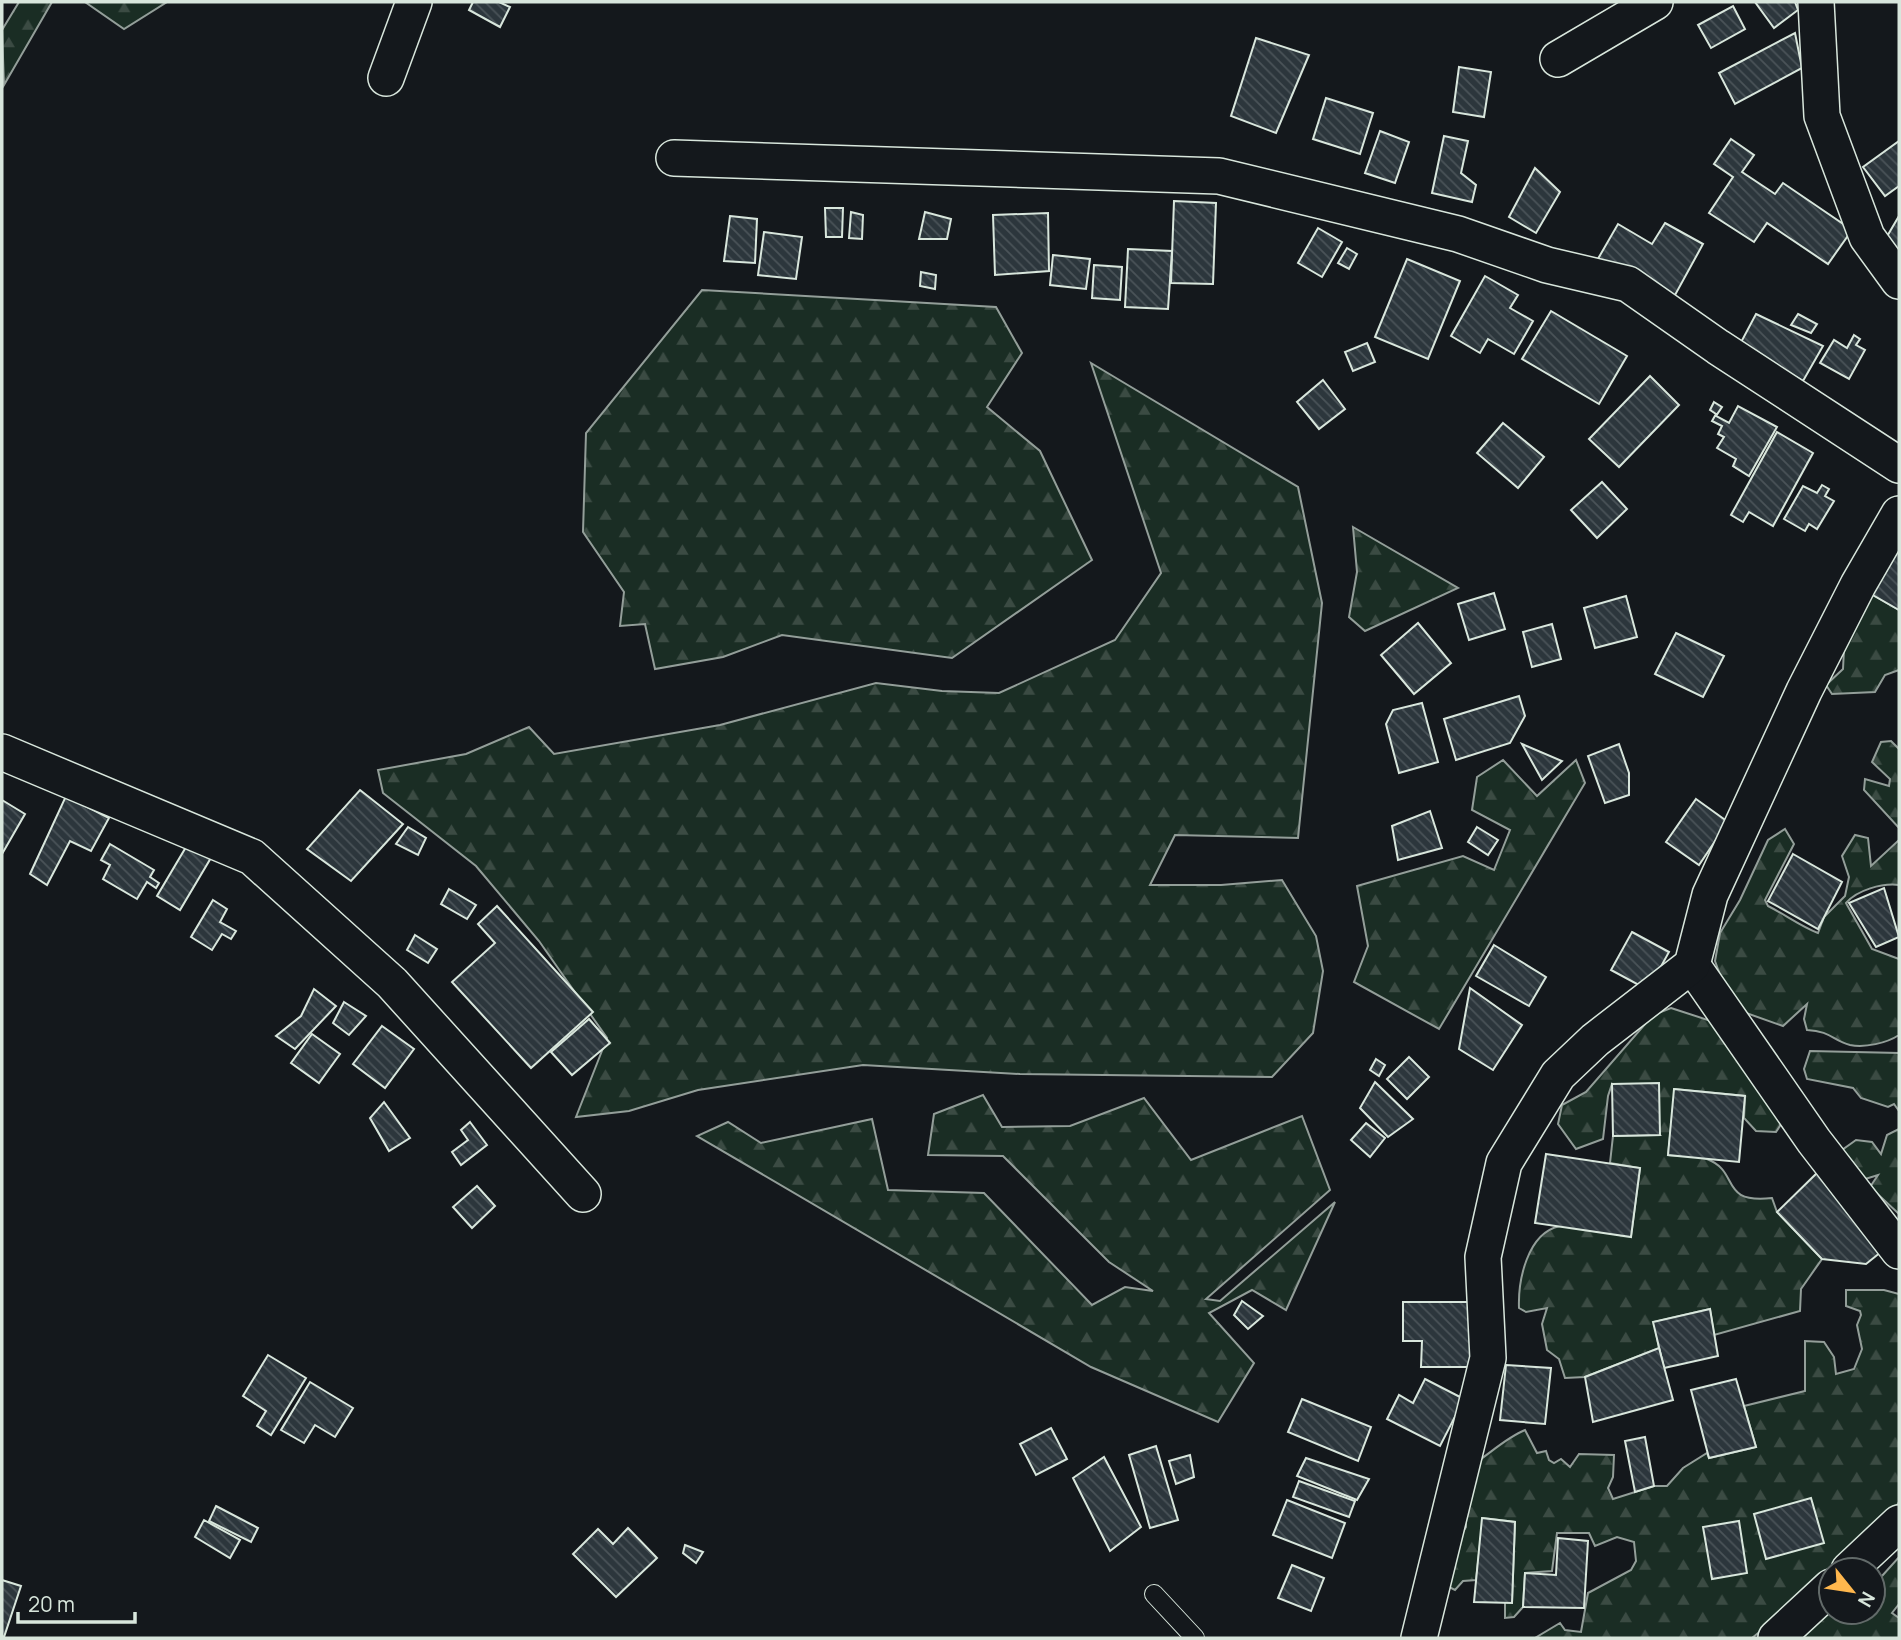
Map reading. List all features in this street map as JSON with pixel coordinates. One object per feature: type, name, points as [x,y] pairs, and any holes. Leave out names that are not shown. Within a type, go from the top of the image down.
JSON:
[{"type":"street","points":[[386,78],[414,2]]},
{"type":"street","points":[[1558,59],[1655,2]]},
{"type":"street","points":[[1816,2],[1822,116],[1867,237],[1899,281]]},
{"type":"street","points":[[674,158],[1219,176],[1446,230],[1547,265],[1629,284],[1718,348],[1899,465]]},
{"type":"street","points":[[1419,1638],[1488,1358],[1483,1257],[1504,1163],[1558,1075],[1595,1040],[1692,965],[1710,895],[1804,691],[1858,585],[1899,514]]},
{"type":"street","points":[[2,752],[252,857],[392,983],[583,1194]]},
{"type":"street","points":[[1692,965],[1814,1141],[1899,1251]]},
{"type":"street","points":[[1864,1556],[1899,1523]]},
{"type":"street","points":[[1776,1638],[1817,1600]]},
{"type":"lane","points":[[1154,1594],[1195,1638]]},
{"type":"green space","points":[[19,2],[52,2],[4,85],[2,30]]},
{"type":"green space","points":[[85,2],[167,2],[124,29]]},
{"type":"green space","points":[[702,290],[996,307],[1022,353],[987,407],[1040,451],[1092,560],[952,658],[782,635],[723,657],[655,669],[645,624],[620,626],[624,592],[583,532],[586,433]]},
{"type":"green space","points":[[1091,363],[1298,487],[1322,603],[1298,838],[1175,835],[1150,885],[1221,885],[1282,880],[1316,936],[1323,971],[1313,1033],[1272,1077],[1020,1074],[863,1065],[698,1090],[629,1111],[576,1117],[607,1038],[539,941],[476,866],[383,793],[378,770],[466,754],[529,727],[554,754],[720,725],[876,683],[942,691],[999,693],[1115,640],[1161,573]]},
{"type":"green space","points":[[1353,527],[1458,588],[1365,631],[1349,617],[1357,572]]},
{"type":"green space","points":[[1864,590],[1899,610],[1899,670],[1885,675],[1875,692],[1832,694],[1826,685],[1843,669],[1845,630]]},
{"type":"green space","points":[[1891,741],[1899,749],[1899,828],[1864,790],[1865,779],[1889,786],[1890,779],[1872,762],[1881,742]]},
{"type":"green space","points":[[1503,760],[1537,796],[1576,760],[1585,783],[1439,1029],[1354,982],[1368,946],[1357,886],[1463,856],[1494,870],[1510,830],[1472,810],[1477,777]]},
{"type":"green space","points":[[1785,829],[1794,844],[1765,900],[1768,906],[1818,933],[1824,917],[1845,896],[1849,877],[1842,856],[1855,835],[1868,838],[1871,866],[1899,840],[1899,885],[1870,888],[1846,903],[1872,949],[1899,959],[1899,1035],[1894,1038],[1876,1044],[1856,1046],[1821,1032],[1807,1030],[1804,1019],[1807,1004],[1783,1026],[1732,1008],[1715,961],[1720,933],[1740,900],[1768,840]]},
{"type":"green space","points":[[1671,1008],[1711,1021],[1785,1118],[1776,1132],[1756,1131],[1744,1118],[1745,1096],[1675,1089],[1668,1155],[1707,1159],[1724,1171],[1737,1192],[1755,1199],[1772,1198],[1777,1212],[1822,1259],[1801,1289],[1800,1311],[1714,1335],[1710,1309],[1654,1322],[1659,1348],[1585,1377],[1565,1378],[1559,1359],[1547,1350],[1542,1324],[1547,1308],[1526,1312],[1519,1308],[1520,1285],[1527,1260],[1540,1238],[1549,1230],[1560,1226],[1631,1236],[1640,1168],[1610,1163],[1613,1136],[1660,1135],[1612,1084],[1603,1139],[1576,1149],[1558,1124],[1562,1105],[1586,1092],[1653,1015]]},
{"type":"green space","points":[[1810,1051],[1899,1053],[1899,1111],[1894,1104],[1888,1107],[1861,1098],[1853,1088],[1807,1079],[1804,1069]]},
{"type":"green space","points":[[983,1095],[1002,1127],[1070,1126],[1144,1098],[1191,1160],[1302,1116],[1330,1190],[1206,1299],[1220,1301],[1335,1202],[1286,1310],[1252,1290],[1209,1313],[1254,1363],[1218,1422],[1091,1367],[697,1136],[728,1122],[761,1143],[872,1119],[888,1190],[984,1193],[1092,1305],[1125,1287],[1153,1291],[1109,1262],[1003,1156],[928,1155],[934,1114]]},
{"type":"green space","points":[[1899,1129],[1899,1214],[1870,1187],[1878,1175],[1862,1180],[1842,1150],[1856,1140],[1872,1142],[1881,1154],[1887,1135]]},
{"type":"green space","points":[[1846,1290],[1884,1290],[1899,1294],[1899,1502],[1889,1518],[1850,1556],[1817,1556],[1817,1585],[1752,1638],[1535,1638],[1560,1623],[1565,1630],[1581,1632],[1588,1593],[1631,1570],[1636,1561],[1634,1542],[1617,1537],[1595,1546],[1589,1533],[1557,1533],[1552,1571],[1525,1573],[1523,1607],[1514,1617],[1505,1618],[1505,1602],[1512,1602],[1515,1522],[1483,1518],[1476,1580],[1463,1581],[1455,1590],[1443,1584],[1450,1553],[1466,1527],[1464,1470],[1509,1438],[1525,1430],[1537,1453],[1546,1451],[1549,1460],[1554,1463],[1561,1459],[1570,1467],[1579,1454],[1614,1455],[1613,1477],[1608,1488],[1613,1499],[1654,1486],[1667,1486],[1683,1468],[1707,1453],[1709,1458],[1756,1447],[1744,1406],[1805,1391],[1805,1341],[1824,1342],[1834,1357],[1836,1374],[1854,1369],[1862,1349],[1857,1325],[1861,1315],[1860,1311],[1846,1306]]},
{"type":"green space","points":[[1899,1557],[1899,1604],[1892,1613],[1899,1618],[1899,1638],[1795,1638],[1817,1618],[1817,1626],[1887,1626],[1887,1570]]},
{"type":"building","points":[[473,2],[499,2],[510,7],[500,27],[469,10]]},
{"type":"building","points":[[1755,2],[1795,2],[1798,10],[1774,28]]},
{"type":"building","points":[[1733,6],[1745,29],[1711,48],[1698,25]]},
{"type":"building","points":[[1795,33],[1802,68],[1735,104],[1719,73]]},
{"type":"building","points":[[1256,38],[1309,55],[1276,133],[1231,116]]},
{"type":"building","points":[[1459,67],[1491,72],[1484,117],[1453,112]]},
{"type":"building","points":[[1326,98],[1373,113],[1360,154],[1313,139]]},
{"type":"building","points":[[1380,131],[1409,142],[1395,183],[1365,173]]},
{"type":"building","points":[[1444,136],[1468,141],[1461,173],[1476,185],[1472,202],[1432,193]]},
{"type":"building","points":[[1731,139],[1754,155],[1742,172],[1775,194],[1783,183],[1852,230],[1828,264],[1767,223],[1754,242],[1709,213],[1733,177],[1714,164]]},
{"type":"building","points":[[1899,141],[1899,186],[1885,196],[1863,167]]},
{"type":"building","points":[[1535,168],[1560,192],[1536,233],[1509,217]]},
{"type":"building","points":[[1174,201],[1216,203],[1213,284],[1171,283]]},
{"type":"building","points":[[825,208],[843,208],[842,237],[826,237]]},
{"type":"building","points":[[851,212],[863,215],[862,239],[849,238]]},
{"type":"building","points":[[925,212],[951,219],[947,239],[919,239]]},
{"type":"building","points":[[1048,213],[1049,271],[995,275],[993,215]]},
{"type":"building","points":[[730,216],[757,219],[755,263],[724,261]]},
{"type":"building","points":[[1899,216],[1899,268],[1879,250]]},
{"type":"building","points":[[1665,223],[1703,244],[1669,306],[1595,264],[1618,224],[1652,244]]},
{"type":"building","points":[[1318,228],[1342,242],[1322,277],[1298,263]]},
{"type":"building","points":[[764,232],[802,237],[796,279],[758,275]]},
{"type":"building","points":[[1347,248],[1357,254],[1349,269],[1338,263]]},
{"type":"building","points":[[1128,249],[1172,251],[1168,309],[1125,307]]},
{"type":"building","points":[[1053,255],[1090,259],[1086,289],[1050,285]]},
{"type":"building","points":[[1407,259],[1460,281],[1428,359],[1375,337]]},
{"type":"building","points":[[1094,265],[1122,267],[1120,300],[1092,298]]},
{"type":"building","points":[[921,272],[936,275],[935,289],[920,286]]},
{"type":"building","points":[[1485,276],[1518,295],[1510,308],[1533,321],[1514,354],[1488,339],[1480,353],[1451,336]]},
{"type":"building","points":[[1551,311],[1627,356],[1599,404],[1522,359]]},
{"type":"building","points":[[1756,314],[1823,346],[1803,381],[1739,346]]},
{"type":"building","points":[[1798,314],[1817,324],[1811,333],[1791,325]]},
{"type":"building","points":[[1854,335],[1860,339],[1856,345],[1865,350],[1849,379],[1820,363],[1834,340],[1847,348]]},
{"type":"building","points":[[1367,343],[1375,362],[1353,371],[1345,352]]},
{"type":"building","points":[[1650,376],[1679,405],[1619,467],[1589,439]]},
{"type":"building","points":[[1323,380],[1345,409],[1319,429],[1297,402]]},
{"type":"building","points":[[1714,402],[1722,407],[1716,416],[1729,423],[1738,406],[1777,427],[1749,476],[1733,466],[1736,459],[1717,448],[1724,437],[1718,434],[1722,426],[1712,421],[1716,414],[1710,410]]},
{"type":"building","points":[[1503,423],[1544,457],[1518,488],[1477,453]]},
{"type":"building","points":[[1777,432],[1813,453],[1773,526],[1749,512],[1743,522],[1731,515]]},
{"type":"building","points":[[1602,482],[1627,509],[1597,538],[1571,510]]},
{"type":"building","points":[[1822,485],[1829,489],[1825,496],[1834,501],[1817,529],[1809,524],[1805,531],[1784,519],[1803,486],[1817,493]]},
{"type":"building","points":[[1899,529],[1899,610],[1864,590]]},
{"type":"building","points":[[1494,593],[1505,629],[1469,640],[1458,604]]},
{"type":"building","points":[[1626,596],[1637,637],[1595,648],[1584,608]]},
{"type":"building","points":[[1418,623],[1451,663],[1414,694],[1381,655]]},
{"type":"building","points":[[1552,624],[1561,659],[1532,667],[1523,632]]},
{"type":"building","points":[[1676,633],[1724,656],[1703,697],[1655,674]]},
{"type":"building","points":[[1519,696],[1525,716],[1510,743],[1456,760],[1444,719]]},
{"type":"building","points":[[1422,703],[1438,762],[1399,773],[1386,724],[1393,710]]},
{"type":"building","points":[[1522,744],[1562,761],[1542,780]]},
{"type":"building","points":[[1619,744],[1629,773],[1629,795],[1605,803],[1588,756]]},
{"type":"building","points":[[360,790],[403,824],[351,881],[307,849]]},
{"type":"building","points":[[66,796],[109,818],[91,851],[70,841],[47,885],[30,874]]},
{"type":"building","points":[[1696,799],[1728,822],[1699,865],[1666,842]]},
{"type":"building","points":[[2,800],[25,814],[2,854]]},
{"type":"building","points":[[1430,811],[1442,848],[1398,860],[1392,826]]},
{"type":"building","points":[[408,827],[426,838],[418,855],[396,844]]},
{"type":"building","points":[[1477,827],[1498,840],[1488,855],[1468,842]]},
{"type":"building","points":[[192,837],[215,851],[180,910],[157,896]]},
{"type":"building","points":[[110,844],[154,870],[150,877],[159,883],[156,888],[147,882],[137,899],[103,879],[110,865],[101,860]]},
{"type":"building","points":[[1793,854],[1842,882],[1818,929],[1768,901]]},
{"type":"building","points":[[1884,888],[1899,937],[1876,947],[1849,903]]},
{"type":"building","points":[[449,889],[476,905],[467,919],[441,904]]},
{"type":"building","points":[[213,900],[227,909],[220,922],[236,931],[231,939],[222,934],[212,950],[191,937]]},
{"type":"building","points":[[497,906],[593,1012],[531,1068],[452,982],[495,943],[478,924]]},
{"type":"building","points":[[1632,932],[1669,952],[1648,990],[1611,970]]},
{"type":"building","points":[[415,935],[437,949],[428,963],[407,950]]},
{"type":"building","points":[[1494,945],[1546,977],[1529,1006],[1476,976]]},
{"type":"building","points":[[1470,988],[1522,1025],[1493,1070],[1459,1049]]},
{"type":"building","points":[[314,989],[336,1006],[295,1049],[276,1036],[301,1016]]},
{"type":"building","points":[[344,1002],[366,1016],[349,1035],[333,1023]]},
{"type":"building","points":[[589,1019],[610,1043],[572,1075],[551,1052]]},
{"type":"building","points":[[382,1026],[414,1049],[385,1088],[353,1064]]},
{"type":"building","points":[[312,1034],[340,1054],[319,1083],[291,1063]]},
{"type":"building","points":[[1409,1057],[1429,1077],[1407,1099],[1387,1079]]},
{"type":"building","points":[[1376,1059],[1385,1065],[1379,1076],[1370,1070]]},
{"type":"building","points":[[1375,1082],[1413,1119],[1388,1137],[1360,1108]]},
{"type":"building","points":[[1659,1083],[1660,1135],[1613,1136],[1612,1084]]},
{"type":"building","points":[[1674,1089],[1745,1096],[1739,1162],[1668,1155]]},
{"type":"building","points":[[384,1102],[410,1138],[389,1151],[370,1118]]},
{"type":"building","points":[[470,1122],[487,1145],[461,1165],[452,1152],[468,1140],[461,1130]]},
{"type":"building","points":[[1366,1123],[1385,1138],[1370,1157],[1351,1140]]},
{"type":"building","points":[[1546,1154],[1640,1168],[1631,1237],[1535,1223]]},
{"type":"building","points":[[1819,1171],[1891,1244],[1866,1264],[1822,1259],[1777,1212]]},
{"type":"building","points":[[477,1186],[495,1206],[472,1228],[453,1207]]},
{"type":"building","points":[[1242,1301],[1263,1316],[1248,1329],[1234,1315]]},
{"type":"building","points":[[1403,1302],[1480,1302],[1480,1367],[1421,1367],[1422,1341],[1403,1341]]},
{"type":"building","points":[[1710,1309],[1718,1356],[1664,1368],[1653,1322]]},
{"type":"building","points":[[1659,1348],[1673,1400],[1593,1422],[1585,1377]]},
{"type":"building","points":[[268,1355],[306,1378],[271,1435],[257,1426],[266,1411],[243,1396]]},
{"type":"building","points":[[1506,1365],[1551,1368],[1545,1424],[1500,1420]]},
{"type":"building","points":[[1425,1379],[1464,1399],[1440,1446],[1387,1419],[1399,1395],[1413,1403]]},
{"type":"building","points":[[1736,1379],[1756,1447],[1709,1458],[1691,1390]]},
{"type":"building","points":[[310,1382],[353,1408],[335,1437],[315,1425],[304,1443],[281,1430]]},
{"type":"building","points":[[1302,1399],[1371,1427],[1358,1461],[1288,1432]]},
{"type":"building","points":[[1051,1428],[1067,1459],[1036,1475],[1020,1444]]},
{"type":"building","points":[[1645,1437],[1654,1486],[1635,1492],[1625,1441]]},
{"type":"building","points":[[1156,1446],[1178,1520],[1150,1528],[1129,1455]]},
{"type":"building","points":[[1190,1455],[1194,1477],[1176,1484],[1169,1461]]},
{"type":"building","points":[[1104,1457],[1141,1527],[1110,1551],[1073,1478]]},
{"type":"building","points":[[1306,1458],[1369,1479],[1357,1500],[1297,1476]]},
{"type":"building","points":[[1299,1481],[1355,1501],[1349,1517],[1293,1497]]},
{"type":"building","points":[[1811,1498],[1824,1543],[1766,1559],[1754,1514]]},
{"type":"building","points":[[1287,1500],[1345,1523],[1332,1558],[1273,1535]]},
{"type":"building","points":[[216,1506],[258,1528],[251,1542],[209,1521]]},
{"type":"building","points":[[1482,1518],[1515,1522],[1512,1603],[1474,1602]]},
{"type":"building","points":[[204,1520],[240,1540],[230,1558],[195,1537]]},
{"type":"building","points":[[1739,1521],[1747,1573],[1712,1579],[1703,1527]]},
{"type":"building","points":[[628,1528],[657,1558],[616,1597],[573,1554],[598,1529],[613,1544]]},
{"type":"building","points":[[1558,1538],[1588,1541],[1584,1608],[1523,1607],[1525,1573],[1556,1575]]},
{"type":"building","points":[[685,1545],[703,1552],[696,1563],[683,1553]]},
{"type":"building","points":[[1292,1565],[1324,1578],[1311,1611],[1278,1598]]},
{"type":"building","points":[[2,1580],[21,1586],[4,1637],[2,1636]]}]
